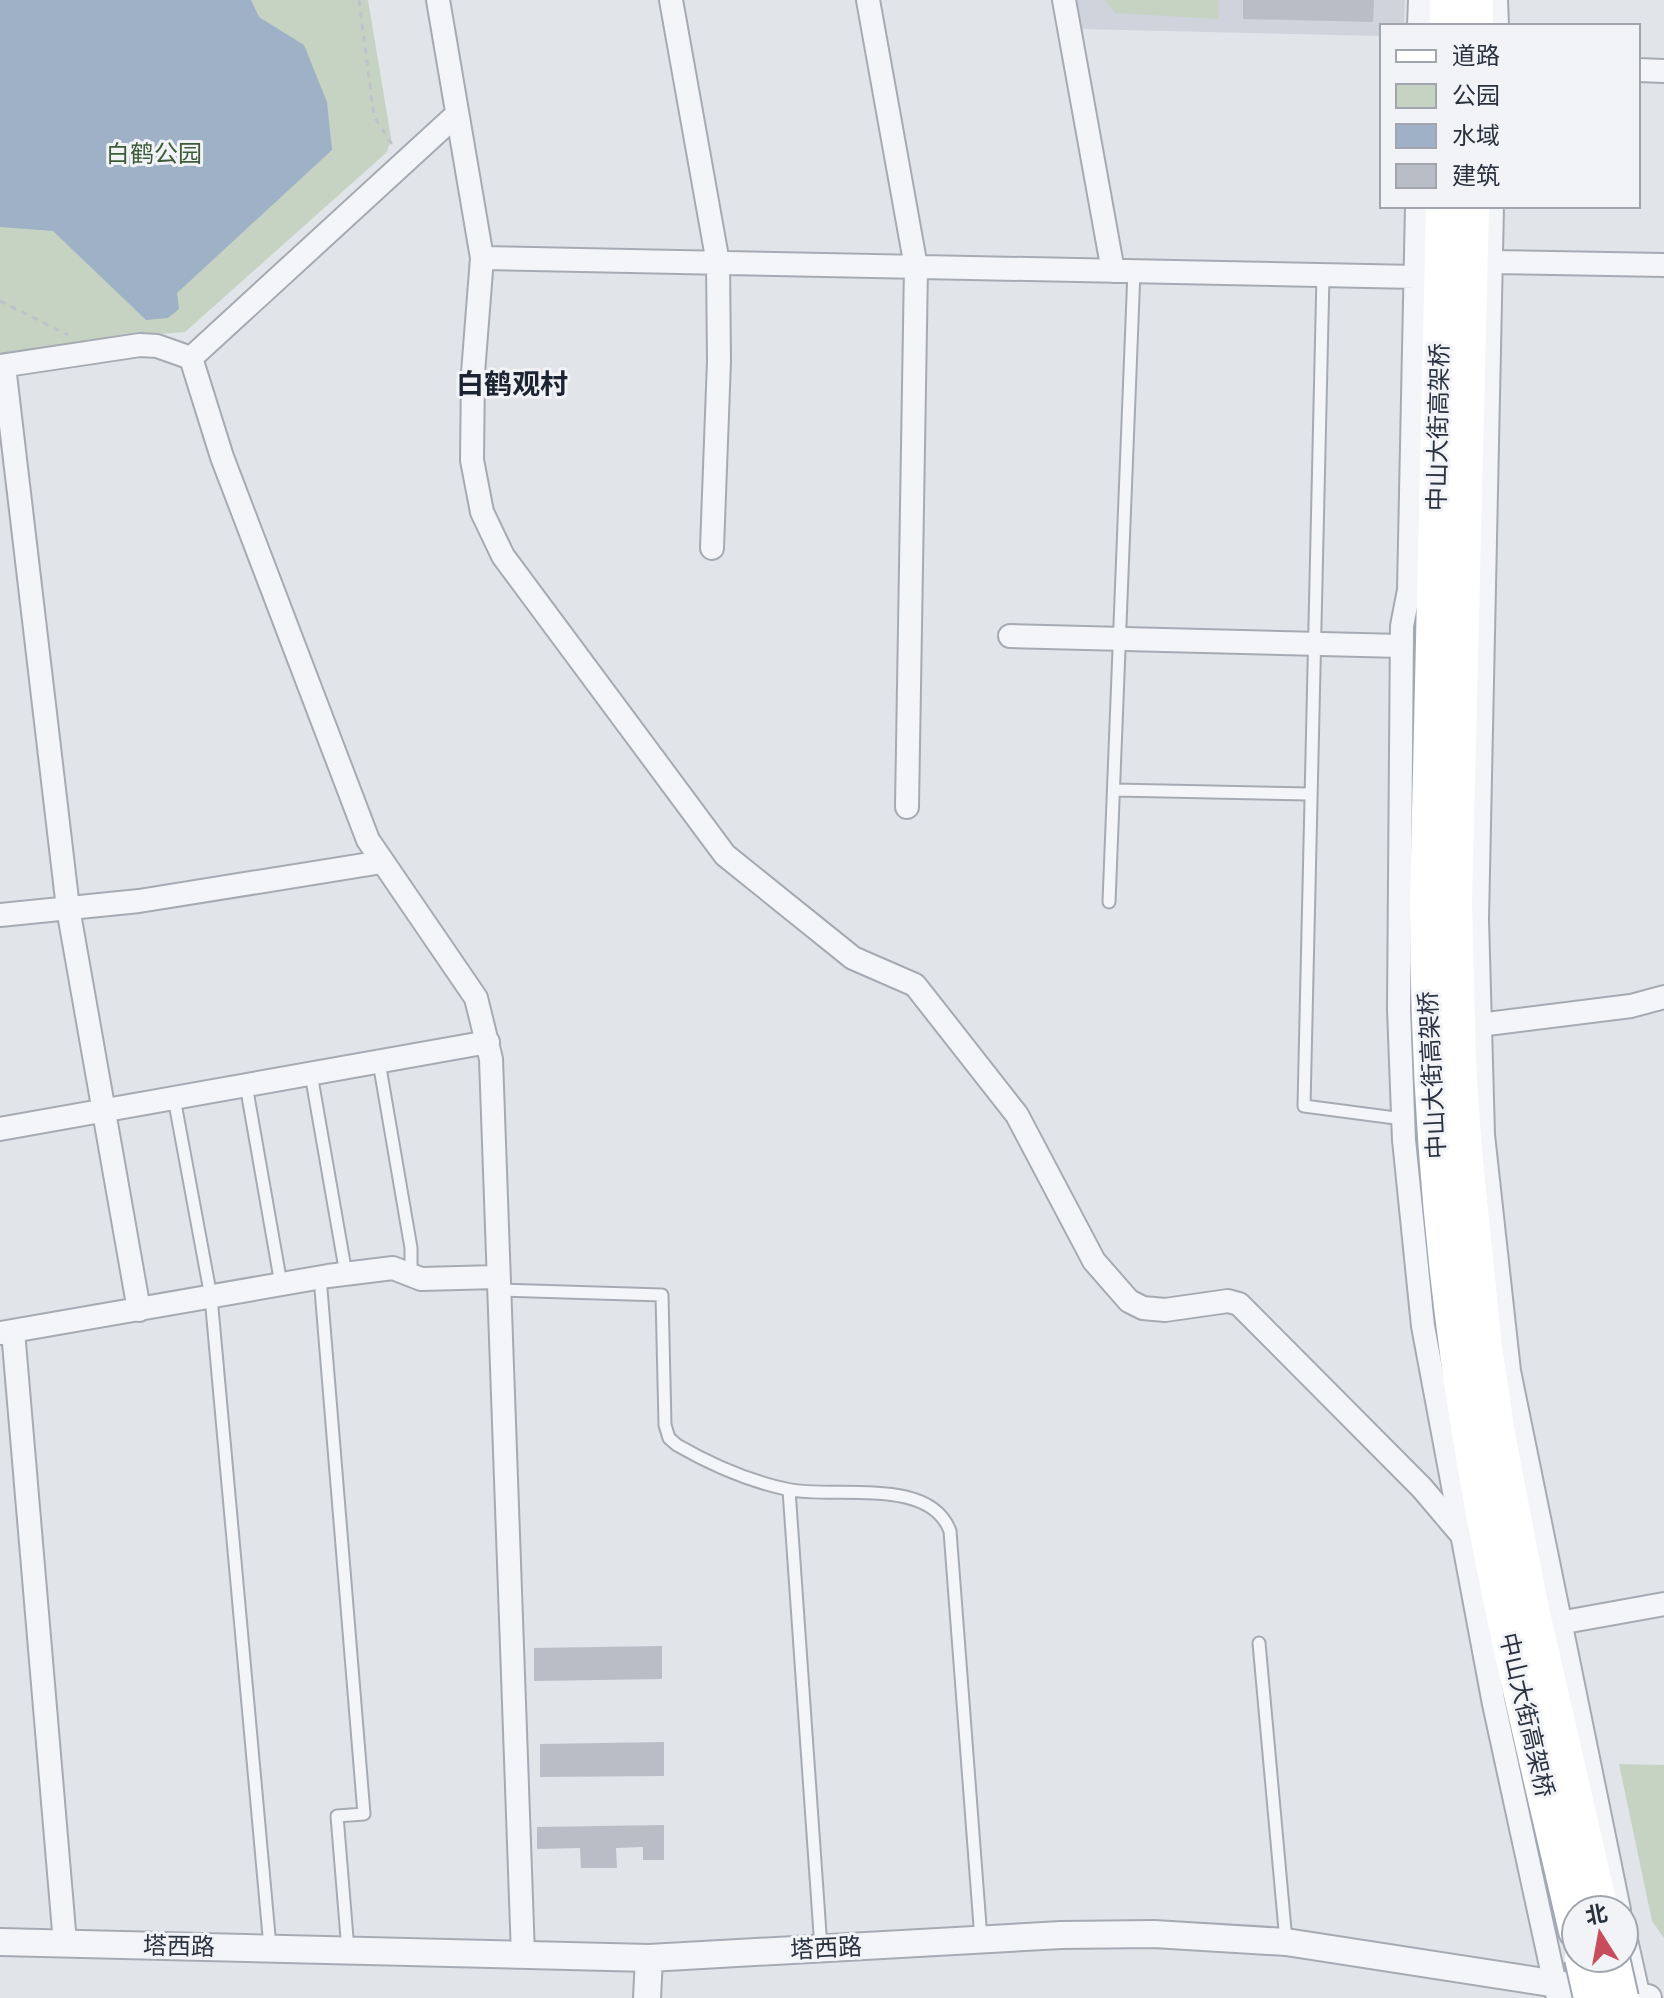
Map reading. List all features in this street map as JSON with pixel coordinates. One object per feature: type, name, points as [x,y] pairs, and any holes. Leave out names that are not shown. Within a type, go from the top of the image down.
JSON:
[{"type":"main road","name":"中山大街高架桥","points":[[1443,208],[1427,902],[1428,1014],[1436,1155],[1450,1298],[1471,1445],[1503,1611],[1568,1894]]},
{"type":"main road","name":"中山大街高架桥","points":[[1472,208],[1455,902],[1459,1066],[1465,1152],[1485,1348],[1502,1455],[1531,1605],[1597,1894]]},
{"type":"main road","points":[[1586,1974],[1591,1998]]},
{"type":"main road","points":[[1622,1974],[1637,1998]]},
{"type":"street","points":[[438,0],[482,258],[473,373],[472,460],[482,512],[503,556],[725,855],[853,958],[915,985],[1017,1115],[1094,1261],[1129,1301],[1143,1308],[1165,1310],[1228,1301],[1239,1304],[1422,1488],[1461,1534]]},
{"type":"street","points":[[671,0],[718,263],[719,361],[712,548]]},
{"type":"street","points":[[868,0],[916,267],[907,807]]},
{"type":"street","points":[[1064,0],[1124,271]]},
{"type":"street","points":[[1640,70],[1664,71]]},
{"type":"street","points":[[191,358],[456,115]]},
{"type":"street","points":[[1417,208],[1409,590],[1402,646],[1398,919],[1403,1119],[1427,1355],[1461,1534],[1557,1991]]},
{"type":"street","points":[[1492,208],[1481,627],[1479,1025],[1483,1135],[1501,1316],[1559,1623],[1616,1894]]},
{"type":"street","points":[[482,258],[1416,277]]},
{"type":"street","points":[[1491,262],[1664,265]]},
{"type":"street","points":[[139,1310],[68,908],[2,366],[157,346],[191,358]]},
{"type":"street","points":[[191,358],[227,472],[368,840],[476,998],[488,1042],[523,1955]]},
{"type":"street","points":[[1010,636],[1402,646]]},
{"type":"street","points":[[0,915],[139,901],[382,862]]},
{"type":"street","points":[[1479,1025],[1631,1006],[1664,997]]},
{"type":"street","points":[[0,1129],[488,1042]]},
{"type":"street","points":[[65,1943],[7,1332],[320,1277],[393,1268],[411,1277],[498,1284]]},
{"type":"street","points":[[1559,1623],[1664,1604]]},
{"type":"street","name":"塔西路","points":[[0,1942],[649,1958],[981,1939],[1154,1934],[1286,1942],[1557,1991],[1637,1998]]},
{"type":"street","points":[[647,1998],[649,1958]]},
{"type":"street","points":[[1632,1974],[1637,1998]]},
{"type":"lane","points":[[1109,902],[1121,639],[1124,271]]},
{"type":"lane","points":[[1323,275],[1304,1106],[1403,1119]]},
{"type":"lane","points":[[1115,790],[1309,794]]},
{"type":"lane","points":[[379,1062],[411,1248],[411,1277]]},
{"type":"lane","points":[[311,1074],[346,1274]]},
{"type":"lane","points":[[246,1085],[281,1284]]},
{"type":"lane","points":[[174,1098],[211,1297],[270,1948]]},
{"type":"lane","points":[[320,1277],[364,1814],[337,1816],[348,1950]]},
{"type":"lane","points":[[498,1284],[662,1295],[665,1425],[669,1438],[696,1455],[789,1490],[900,1495],[933,1507],[946,1520],[950,1531],[981,1939]]},
{"type":"lane","points":[[789,1490],[821,1948]]},
{"type":"lane","points":[[1259,1643],[1286,1942]]},
{"type":"path","points":[[359,0],[374,116],[405,161]]},
{"type":"path","points":[[0,301],[72,338],[92,353]]},
{"type":"shaded area","points":[[1072,0],[1405,0],[1404,24],[1380,24],[1380,36],[1079,29]]},
{"type":"green space","name":"白鹤公园","points":[[0,0],[368,0],[391,138],[387,152],[185,332],[132,336],[0,357]]},
{"type":"green space","points":[[1105,0],[1219,0],[1218,19],[1115,13]]},
{"type":"green space","points":[[1619,1764],[1664,1765],[1664,1938],[1652,1921]]},
{"type":"water","name":"白鹤公园","points":[[0,0],[251,0],[259,17],[304,45],[327,102],[332,150],[177,293],[179,309],[168,318],[146,320],[53,231],[0,227]]},
{"type":"building","points":[[1243,0],[1374,0],[1373,22],[1243,19]]},
{"type":"building","points":[[662,1646],[662,1679],[534,1681],[534,1648]]},
{"type":"building","points":[[664,1742],[664,1776],[540,1777],[540,1744]]},
{"type":"building","points":[[664,1825],[664,1860],[643,1860],[643,1847],[616,1848],[617,1868],[581,1868],[580,1848],[537,1849],[537,1827]]},
{"type":"district","name":"白鹤观村","points":[[512,384]]}]
